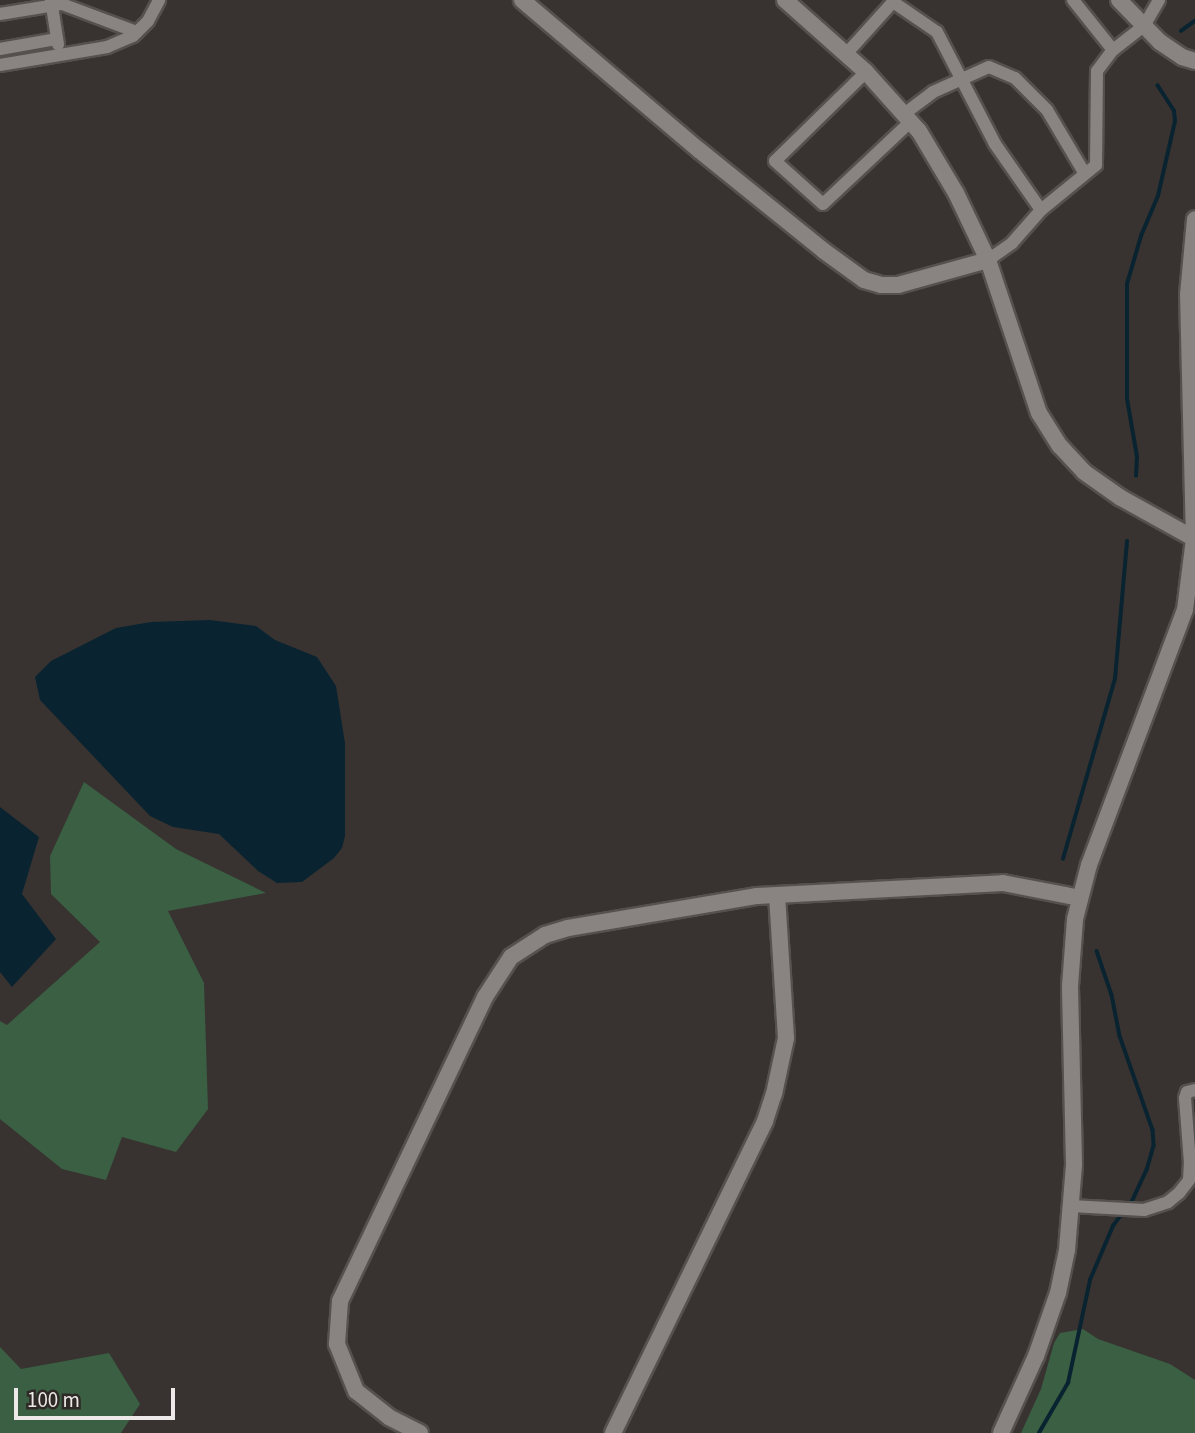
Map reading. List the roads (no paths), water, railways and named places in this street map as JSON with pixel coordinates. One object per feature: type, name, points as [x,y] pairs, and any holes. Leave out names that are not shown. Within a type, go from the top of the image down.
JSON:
[{"type":"street","points":[[0,65],[107,47],[137,33],[148,21],[159,0]]},
{"type":"street","points":[[522,0],[824,251],[864,279],[881,285],[898,285],[988,260],[1012,243],[1041,210],[1096,165],[1097,71],[1113,50],[1144,26],[1159,0]]},
{"type":"street","points":[[785,0],[866,72],[907,118],[956,193],[988,260],[1039,413],[1060,446],[1084,472],[1121,498],[1194,539]]},
{"type":"street","points":[[1073,0],[1113,50]]},
{"type":"street","points":[[1119,0],[1160,42],[1182,57],[1195,61]]},
{"type":"street","points":[[0,14],[51,2],[137,33]]},
{"type":"street","points":[[51,2],[60,55]]},
{"type":"street","points":[[846,53],[893,2],[937,32],[995,144],[1041,210]]},
{"type":"street","points":[[0,49],[57,39]]},
{"type":"street","points":[[866,72],[775,161],[823,204],[933,92],[989,68],[1014,78],[1047,110],[1085,174]]},
{"type":"street","points":[[1001,1433],[1036,1356],[1058,1293],[1067,1250],[1074,1164],[1070,986],[1075,919],[1094,852],[1185,610],[1194,539],[1191,295],[1195,219]]},
{"type":"street","points":[[420,1433],[389,1417],[356,1391],[346,1372],[337,1344],[340,1301],[363,1248],[499,974],[527,944],[568,928],[777,895],[1003,883],[1080,898]]},
{"type":"street","points":[[613,1433],[765,1121],[774,1094],[786,1038],[777,895]]},
{"type":"street","points":[[1071,1206],[1144,1210],[1168,1202],[1179,1193],[1189,1180],[1185,1098],[1187,1092],[1195,1090]]},
{"type":"water","points":[[210,620],[256,626],[275,640],[317,657],[336,686],[345,743],[345,836],[342,848],[334,858],[302,882],[277,883],[258,871],[219,834],[173,827],[150,816],[40,700],[35,677],[51,661],[116,628],[151,622]]},
{"type":"water","points":[[0,807],[39,837],[22,894],[56,939],[12,987],[0,972]]},
{"type":"waterway","points":[[1181,31],[1195,21]]},
{"type":"waterway","points":[[1136,476],[1137,457],[1127,399],[1127,284],[1141,236],[1158,196],[1175,121],[1174,111],[1158,86]]},
{"type":"waterway","points":[[1063,859],[1115,679],[1127,542]]},
{"type":"waterway","points":[[1097,951],[1112,995],[1120,1036],[1153,1130],[1154,1146],[1147,1170],[1131,1205]]},
{"type":"waterway","points":[[1039,1433],[1068,1383],[1090,1280],[1113,1226],[1123,1212]]}]
